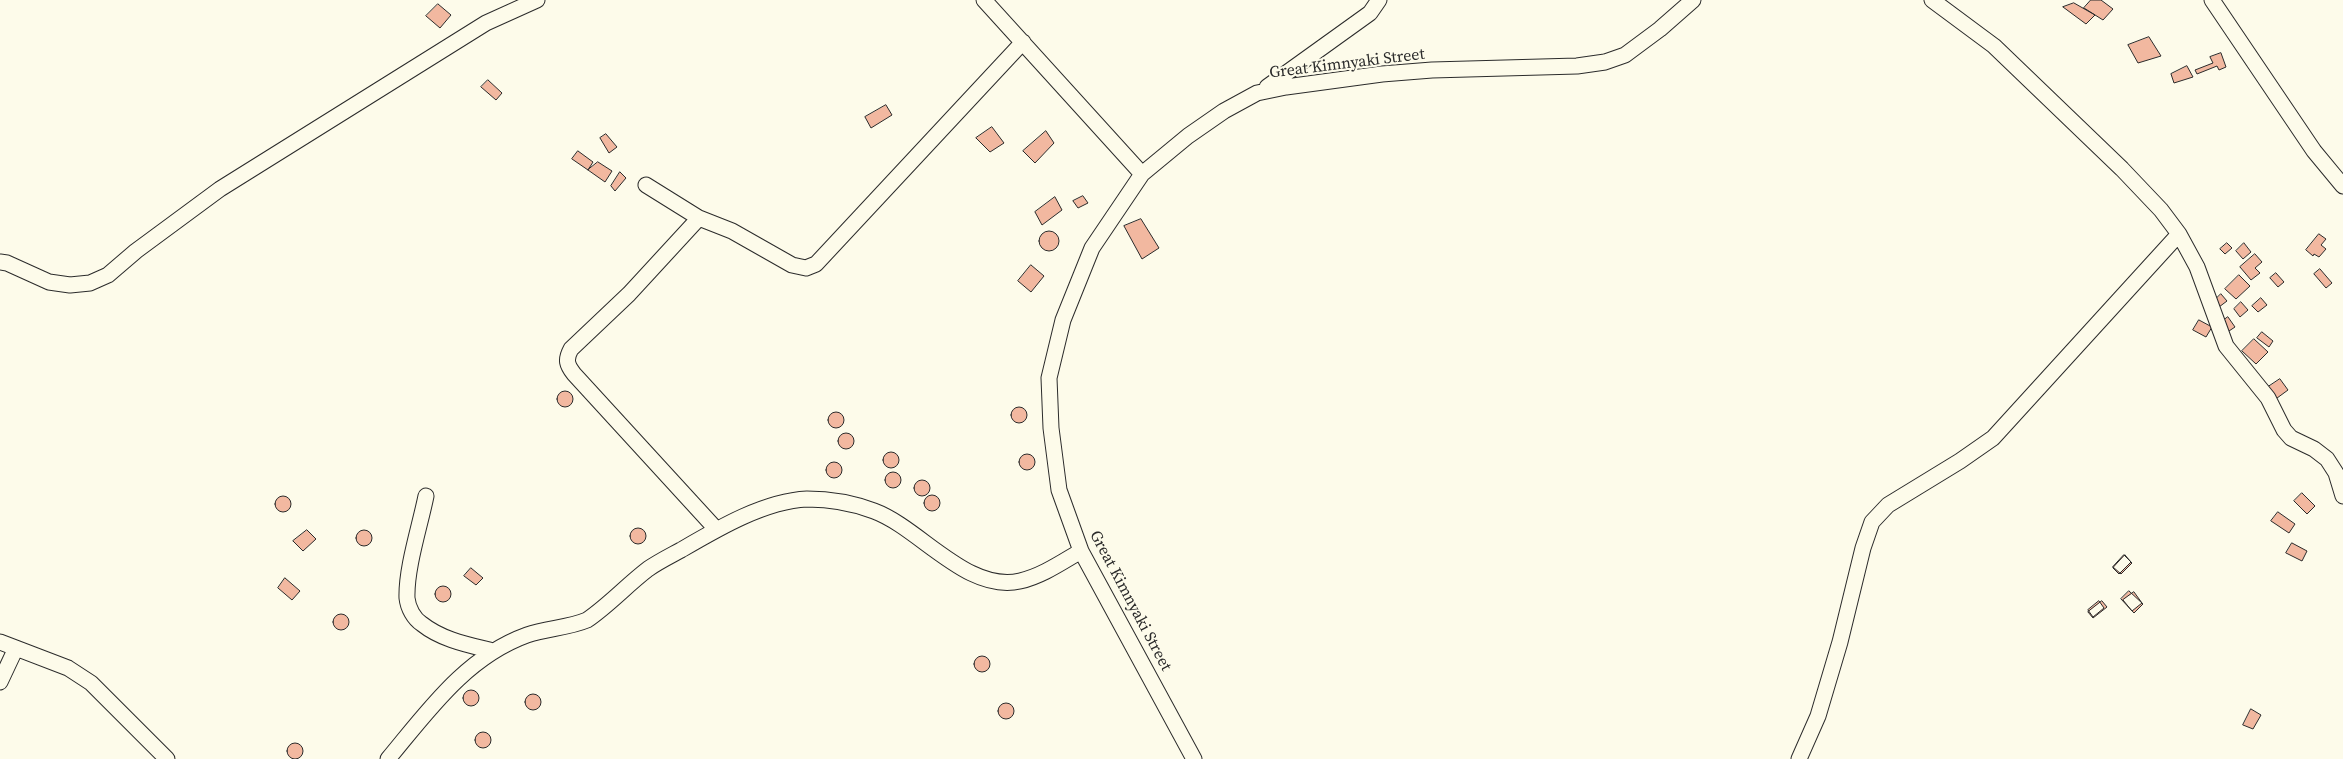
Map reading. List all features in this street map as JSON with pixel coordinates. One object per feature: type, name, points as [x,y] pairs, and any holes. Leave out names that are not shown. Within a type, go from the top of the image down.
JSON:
[{"type":"street","points":[[0,262],[7,263],[49,282],[63,284],[90,283],[108,275],[136,251],[220,189],[486,23],[537,0]]},
{"type":"street","points":[[984,0],[1142,174]]},
{"type":"street","points":[[1257,93],[1370,14],[1379,0]]},
{"type":"street","name":"Great Kimnyaki Street","points":[[1194,759],[1081,551],[1058,490],[1051,428],[1049,378],[1063,320],[1092,248],[1142,174],[1188,136],[1224,111],[1257,93],[1286,87],[1382,74],[1441,70],[1577,66],[1605,62],[1625,54],[1660,29],[1693,0]]},
{"type":"street","points":[[1932,0],[1994,46],[2122,169],[2161,210],[2179,234],[2197,267],[2226,346],[2268,398],[2284,430],[2291,438],[2314,449],[2327,459],[2336,473],[2343,496]]},
{"type":"street","points":[[2212,0],[2314,151],[2343,186]]},
{"type":"street","points":[[646,185],[699,218],[739,235],[792,265],[806,268],[816,264],[1023,42]]},
{"type":"street","points":[[699,218],[629,294],[571,349],[567,357],[567,365],[716,530]]},
{"type":"street","points":[[1799,759],[1818,716],[1840,642],[1863,548],[1872,522],[1888,505],[1960,462],[1993,438],[2179,234]]},
{"type":"street","points":[[426,496],[409,578],[407,600],[412,615],[420,624],[454,641],[493,651]]},
{"type":"street","points":[[388,759],[444,692],[493,651],[527,635],[575,625],[587,620],[649,569],[716,530],[770,507],[805,499],[837,501],[875,511],[929,544],[963,569],[993,582],[1019,582],[1039,576],[1081,551]]},
{"type":"street","points":[[0,642],[68,668],[91,683],[167,759]]},
{"type":"street","points":[[0,682],[16,648]]},
{"type":"building","points":[[2091,0],[2101,0],[2113,9],[2103,20],[2084,8]]},
{"type":"building","points":[[2074,3],[2095,15],[2086,24],[2063,7]]},
{"type":"building","points":[[438,4],[451,15],[440,28],[426,16]]},
{"type":"building","points":[[2149,37],[2161,56],[2138,63],[2128,45]]},
{"type":"building","points":[[2221,53],[2226,67],[2219,70],[2217,66],[2197,74],[2195,70],[2213,63],[2210,57]]},
{"type":"building","points":[[2187,66],[2193,77],[2174,83],[2171,74]]},
{"type":"building","points":[[488,80],[502,93],[496,100],[481,87]]},
{"type":"building","points":[[886,105],[892,115],[871,128],[865,117]]},
{"type":"building","points":[[992,127],[1004,143],[990,152],[976,138]]},
{"type":"building","points":[[1046,131],[1054,143],[1035,163],[1023,151]]},
{"type":"building","points":[[606,134],[617,147],[609,153],[600,138]]},
{"type":"building","points":[[578,151],[593,162],[588,170],[572,159]]},
{"type":"building","points":[[598,162],[612,171],[605,182],[588,170]]},
{"type":"building","points":[[620,172],[626,178],[615,191],[611,186]]},
{"type":"building","points":[[1083,196],[1088,203],[1078,208],[1073,201]]},
{"type":"building","points":[[1055,197],[1062,210],[1042,225],[1035,212]]},
{"type":"building","points":[[1141,219],[1159,248],[1142,259],[1124,226]]},
{"type":"building","points":[[1045,231],[1053,231],[1059,237],[1059,245],[1053,251],[1045,251],[1039,245],[1039,237]]},
{"type":"building","points":[[2319,234],[2326,239],[2321,245],[2326,249],[2319,257],[2314,254],[2313,256],[2306,250]]},
{"type":"building","points":[[2227,243],[2232,248],[2225,254],[2220,249]]},
{"type":"building","points":[[2244,243],[2251,252],[2243,259],[2236,251]]},
{"type":"building","points":[[2255,254],[2262,262],[2255,268],[2260,273],[2251,280],[2240,267]]},
{"type":"building","points":[[1031,265],[1044,276],[1031,292],[1018,281]]},
{"type":"building","points":[[2320,269],[2332,283],[2326,288],[2314,274]]},
{"type":"building","points":[[2276,273],[2284,282],[2278,287],[2270,278]]},
{"type":"building","points":[[2239,275],[2250,286],[2236,299],[2225,289]]},
{"type":"building","points":[[2221,294],[2227,301],[2219,307],[2214,301]]},
{"type":"building","points":[[2261,298],[2267,305],[2258,312],[2252,306]]},
{"type":"building","points":[[2241,302],[2248,310],[2240,317],[2234,309]]},
{"type":"building","points":[[2228,317],[2235,327],[2226,333],[2220,323]]},
{"type":"building","points":[[2199,320],[2212,327],[2206,337],[2193,330]]},
{"type":"building","points":[[2262,332],[2273,341],[2269,347],[2257,338]]},
{"type":"building","points":[[2254,339],[2268,352],[2256,364],[2242,351]]},
{"type":"building","points":[[2280,379],[2288,390],[2273,401],[2265,389]]},
{"type":"building","points":[[565,391],[573,399],[565,407],[557,399]]},
{"type":"building","points":[[1019,407],[1027,415],[1019,423],[1011,415]]},
{"type":"building","points":[[836,412],[844,420],[836,428],[828,420]]},
{"type":"building","points":[[846,433],[854,441],[846,449],[838,441]]},
{"type":"building","points":[[891,452],[899,460],[891,468],[883,460]]},
{"type":"building","points":[[1027,454],[1035,462],[1027,470],[1019,462]]},
{"type":"building","points":[[834,462],[842,470],[834,478],[826,470]]},
{"type":"building","points":[[893,472],[901,480],[893,488],[885,480]]},
{"type":"building","points":[[922,480],[930,488],[922,496],[914,488]]},
{"type":"building","points":[[2302,493],[2315,506],[2307,514],[2294,501]]},
{"type":"building","points":[[932,495],[940,503],[932,511],[924,503]]},
{"type":"building","points":[[283,496],[291,504],[283,512],[275,504]]},
{"type":"building","points":[[2278,512],[2295,524],[2289,533],[2271,521]]},
{"type":"building","points":[[638,528],[646,536],[638,544],[630,536]]},
{"type":"building","points":[[307,530],[316,539],[303,551],[293,541]]},
{"type":"building","points":[[364,530],[372,538],[364,546],[356,538]]},
{"type":"building","points":[[2292,543],[2307,551],[2302,561],[2286,553]]},
{"type":"building","points":[[2124,555],[2132,563],[2121,574],[2113,567]]},
{"type":"building","points":[[2125,555],[2131,562],[2119,574],[2113,568]]},
{"type":"building","points":[[471,568],[483,578],[476,585],[464,576]]},
{"type":"building","points":[[285,578],[300,591],[292,600],[278,588]]},
{"type":"building","points":[[443,586],[451,594],[443,602],[435,594]]},
{"type":"building","points":[[2129,591],[2143,604],[2134,613],[2121,599]]},
{"type":"building","points":[[2134,592],[2142,603],[2132,611],[2123,600]]},
{"type":"building","points":[[2099,601],[2104,608],[2093,617],[2088,610]]},
{"type":"building","points":[[2102,601],[2107,607],[2093,618],[2088,612]]},
{"type":"building","points":[[341,614],[349,622],[341,630],[333,622]]},
{"type":"building","points":[[982,656],[990,664],[982,672],[974,664]]},
{"type":"building","points":[[471,690],[479,698],[471,706],[463,698]]},
{"type":"building","points":[[533,694],[541,702],[533,710],[525,702]]},
{"type":"building","points":[[1006,703],[1014,711],[1006,719],[998,711]]},
{"type":"building","points":[[2251,709],[2261,715],[2253,729],[2243,725]]},
{"type":"building","points":[[483,732],[491,740],[483,748],[475,740]]},
{"type":"building","points":[[295,743],[303,751],[295,759],[287,751]]}]
